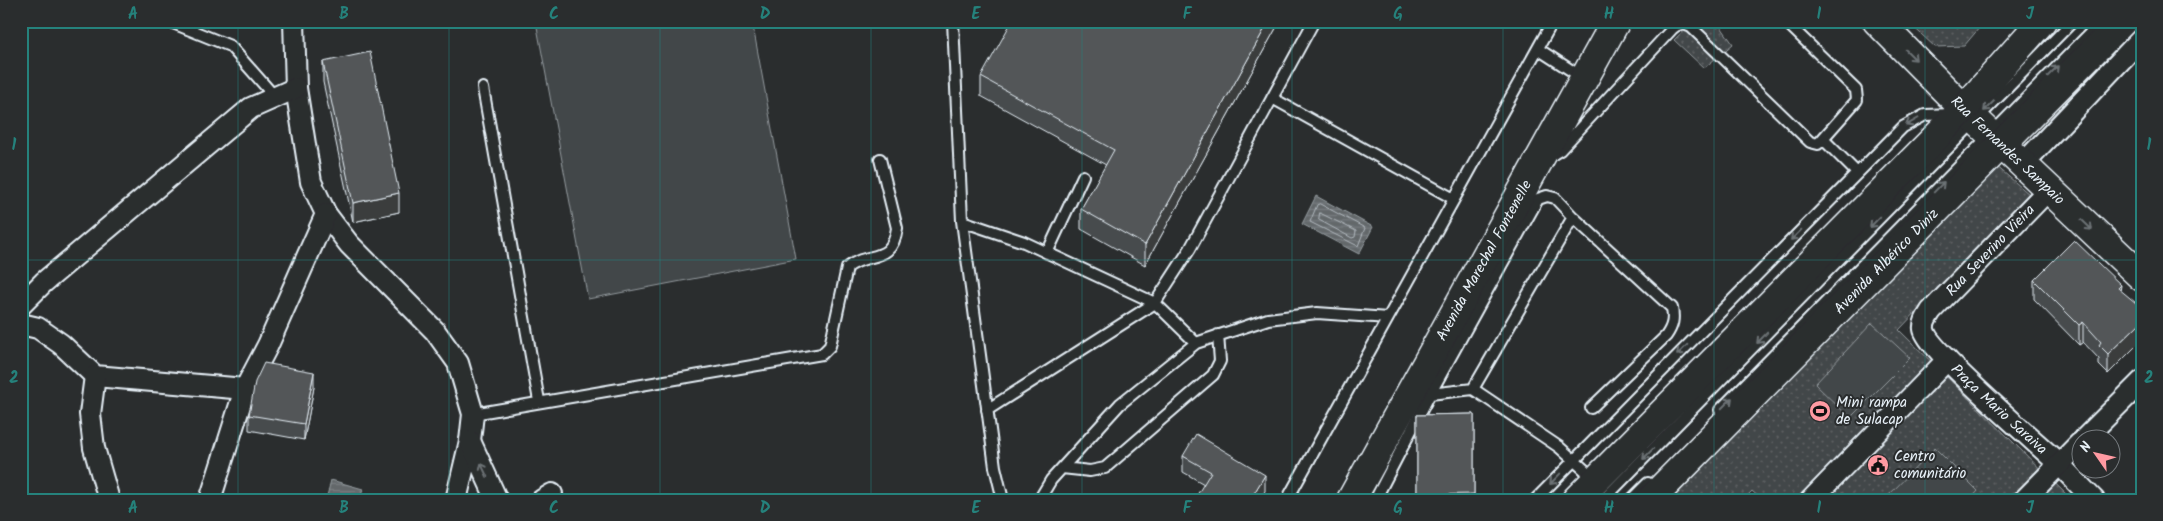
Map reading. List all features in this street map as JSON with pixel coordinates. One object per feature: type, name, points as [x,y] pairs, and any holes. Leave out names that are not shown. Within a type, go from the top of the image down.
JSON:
[{"type":"main road","name":"Avenida Marechal Fontenelle","points":[[1351,500],[1616,21]]},
{"type":"main road","name":"Rua Fernandes Sampaio","points":[[1876,21],[1978,124],[2142,277]]},
{"type":"main road","name":"Avenida Albérico Diniz","points":[[1650,500],[1978,124],[2042,21]]},
{"type":"main road","name":"Avenida Albérico Diniz","points":[[1576,500],[1599,490],[1978,124],[2123,21]]},
{"type":"street","points":[[294,21],[296,88],[311,182],[326,214],[348,244],[435,330],[458,362],[473,414],[470,440],[456,500]]},
{"type":"street","points":[[2023,164],[2142,38]]},
{"type":"street","points":[[21,304],[44,282],[251,108],[296,88]]},
{"type":"street","name":"Rua Severino Vieira","points":[[1931,311],[2049,189]]},
{"type":"street","points":[[210,500],[245,390],[268,345],[326,214]]},
{"type":"street","name":"Praça Mario Saraiva","points":[[1931,311],[1925,322],[1924,329],[1928,338],[1947,360],[2059,464],[2094,500]]},
{"type":"street","points":[[21,324],[38,328],[61,344],[95,376],[245,390]]},
{"type":"street","points":[[1811,500],[1947,360]]},
{"type":"street","points":[[95,376],[90,414],[94,448],[109,500]]},
{"type":"street","points":[[2095,428],[2142,381]]},
{"type":"street","points":[[470,440],[497,500]]},
{"type":"street","points":[[2024,500],[2070,453]]},
{"type":"lane","points":[[168,21],[230,46],[275,97]]},
{"type":"lane","points":[[953,21],[962,221],[995,467],[1003,500]]},
{"type":"lane","points":[[987,410],[1155,303],[1190,249],[1314,21]]},
{"type":"lane","points":[[1287,500],[1553,21]]},
{"type":"lane","points":[[1540,160],[1560,150],[1677,24],[1691,27],[1810,142],[1818,144],[1824,140],[1858,95],[1856,90],[1785,21]]},
{"type":"lane","points":[[1714,416],[2073,21]]},
{"type":"lane","points":[[1534,500],[1903,127],[1925,115],[1978,124],[2102,21]]},
{"type":"lane","points":[[1538,49],[1585,80]]},
{"type":"lane","points":[[483,88],[539,401]]},
{"type":"lane","points":[[1272,98],[1454,200]]},
{"type":"lane","points":[[1824,140],[1857,173]]},
{"type":"lane","points":[[473,414],[539,401],[822,354],[830,346],[847,268],[852,264],[880,256],[890,249],[895,240],[897,228],[880,159]]},
{"type":"lane","points":[[1047,253],[1083,176]]},
{"type":"lane","points":[[1376,500],[1430,394],[1538,199],[1547,196],[1555,198],[1572,217],[1672,308],[1674,317],[1672,328],[1666,336],[1591,408]]},
{"type":"lane","points":[[1473,389],[1572,217]]},
{"type":"lane","points":[[962,221],[1024,242],[1155,303],[1196,343]]},
{"type":"lane","points":[[1039,500],[1062,468],[1120,404],[1196,343],[1218,334],[1268,319],[1317,313],[1388,318]]},
{"type":"lane","points":[[1062,468],[1090,470],[1105,468],[1212,375],[1220,361],[1218,334]]},
{"type":"lane","points":[[1430,394],[1473,389],[1558,447],[1573,460],[1599,490]]},
{"type":"lane","points":[[1631,500],[1659,472]]},
{"type":"shaded area","points":[[565,21],[752,21],[796,259],[588,299],[537,27]]},
{"type":"shaded area","points":[[1694,21],[1717,21],[1733,44],[1704,68],[1674,40]]},
{"type":"shaded area","points":[[1907,21],[1985,21],[1964,46],[1935,47]]},
{"type":"shaded area","points":[[1995,165],[2029,194],[1899,330],[2072,500],[1762,500],[1752,491],[1743,500],[1671,500]]},
{"type":"shaded area","points":[[1872,323],[1910,358],[1850,418],[1815,384]]},
{"type":"shaded area","points":[[1935,448],[1978,491],[1970,500],[1884,500]]},
{"type":"water","points":[[1316,196],[1373,227],[1359,254],[1302,224]]},
{"type":"water","points":[[331,480],[363,489],[360,500],[326,500]]},
{"type":"building","points":[[1012,21],[1269,21],[1145,245],[1081,209],[1114,150],[981,77]]},
{"type":"building","points":[[370,52],[399,193],[353,203],[323,62]]},
{"type":"building","points":[[2074,240],[2121,285],[2118,288],[2142,308],[2142,321],[2108,354],[2099,345],[2101,342],[2083,322],[2079,325],[2034,280]]},
{"type":"building","points":[[264,363],[314,372],[304,424],[249,415],[255,382]]},
{"type":"building","points":[[1474,414],[1474,494],[1417,495],[1417,415]]},
{"type":"building","points":[[1196,434],[1265,475],[1250,500],[1194,500],[1211,472],[1183,456]]},
{"type":"place","name":"Mini rampa de Sulacap","points":[[1820,411]]},
{"type":"place","name":"Centro comunitário","points":[[1878,465]]}]
